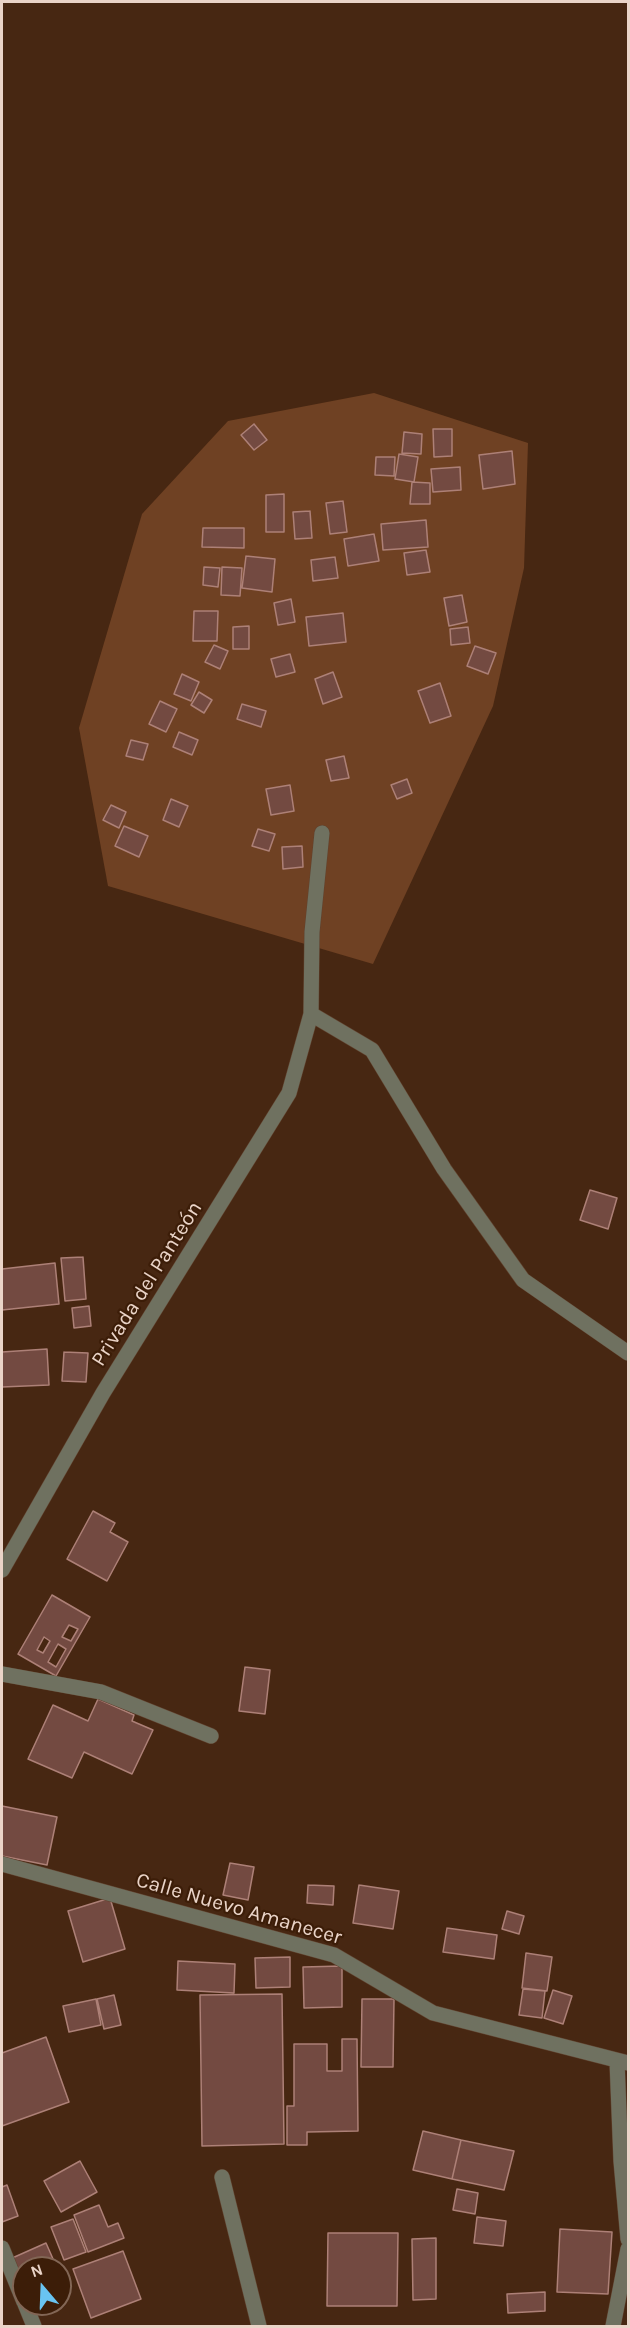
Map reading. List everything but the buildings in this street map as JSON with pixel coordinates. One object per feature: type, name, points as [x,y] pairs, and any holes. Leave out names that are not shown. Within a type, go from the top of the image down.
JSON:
[{"type":"street","name":"Privada del Panteón","points":[[2,1570],[103,1393],[289,1093],[311,1014],[312,932],[322,833]]},
{"type":"street","points":[[311,1014],[372,1050],[444,1169],[523,1280],[628,1353]]},
{"type":"street","points":[[2,1674],[101,1692],[211,1736]]},
{"type":"street","name":"Calle Nuevo Amanecer","points":[[2,1864],[334,1955],[433,2013],[623,2062]]},
{"type":"street","points":[[623,2062],[621,2161],[628,2239]]},
{"type":"street","points":[[222,2177],[259,2326]]},
{"type":"street","points":[[2,2248],[12,2273]]},
{"type":"street","points":[[613,2326],[628,2249]]},
{"type":"shaded area","points":[[374,393],[528,443],[524,568],[493,706],[373,964],[108,886],[79,728],[142,514],[228,421]]}]
